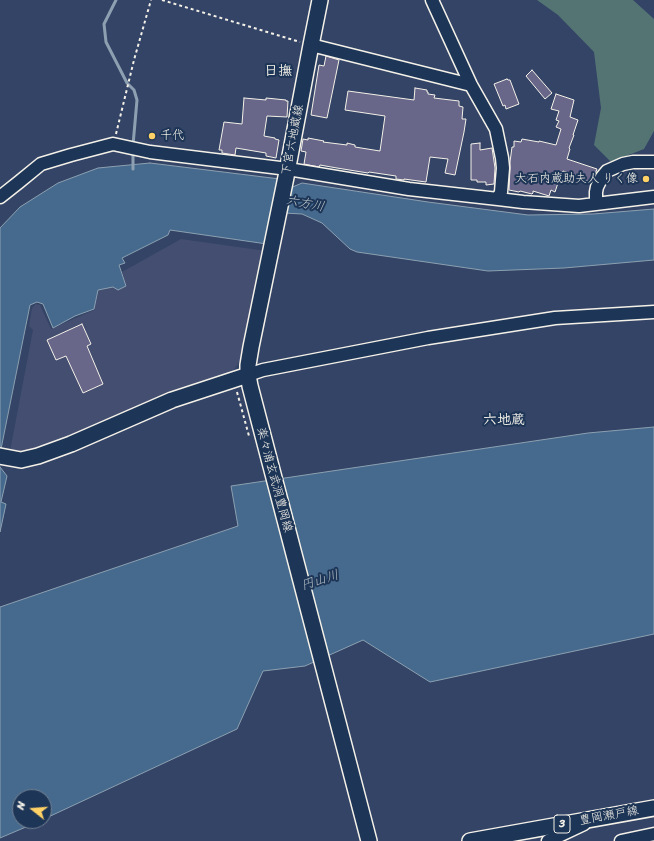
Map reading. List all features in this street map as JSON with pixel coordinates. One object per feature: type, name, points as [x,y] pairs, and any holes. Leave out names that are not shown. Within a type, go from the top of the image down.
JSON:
[{"type":"main road","name":"下宮六地蔵線","points":[[249,381],[248,364],[250,353],[287,173],[320,0]]},
{"type":"main road","points":[[6,458],[21,460],[38,456],[71,444],[172,400],[249,381]]},
{"type":"main road","name":"楽々浦玄武洞豊岡線","points":[[249,381],[369,841]]},
{"type":"main road","name":"豊岡瀬戸線","points":[[470,841],[654,808]]},
{"type":"street","points":[[432,0],[471,84],[496,129],[503,168],[501,192],[498,199]]},
{"type":"street","points":[[311,45],[471,84]]},
{"type":"street","points":[[0,197],[41,164],[113,144],[150,152],[287,173],[523,202],[578,206],[654,197]]},
{"type":"street","points":[[596,204],[597,188],[602,177],[607,171],[623,164],[633,162],[654,162]]},
{"type":"street","points":[[249,381],[262,370],[428,338],[555,318],[654,312]]},
{"type":"street","points":[[548,841],[596,818]]},
{"type":"street","points":[[621,841],[654,834]]},
{"type":"path","points":[[113,144],[132,67],[151,0]]},
{"type":"path","points":[[162,0],[311,45]]},
{"type":"shaded area","points":[[181,239],[266,251],[245,352],[234,370],[227,375],[42,450],[20,453],[10,451],[33,330],[29,326],[32,308],[36,304],[40,305],[51,329],[94,310],[99,290],[113,287],[118,290],[126,286],[122,272]]},
{"type":"green space","points":[[537,0],[633,0],[654,19],[654,131],[644,149],[611,162],[594,145],[601,108],[594,52],[558,15]]},
{"type":"water","name":"六方川","points":[[150,163],[280,179],[288,189],[302,183],[528,215],[593,214],[654,209],[654,260],[564,268],[488,271],[357,252],[350,249],[322,223],[302,214],[284,213],[267,244],[170,230],[168,235],[122,258],[125,263],[119,265],[126,286],[118,290],[113,287],[98,290],[94,309],[75,316],[53,328],[43,304],[37,302],[30,305],[0,454],[0,228],[20,207],[58,183],[98,168]]},
{"type":"water","name":"円山川","points":[[654,427],[654,634],[430,682],[363,640],[305,666],[263,671],[237,729],[52,815],[52,789],[12,789],[12,829],[21,829],[0,838],[0,607],[238,526],[231,486],[588,433]]},
{"type":"water","points":[[0,467],[7,476],[1,502],[6,504],[0,532]]},
{"type":"building","points":[[326,56],[339,60],[327,118],[311,115],[319,65],[324,66]]},
{"type":"building","points":[[532,70],[552,93],[545,99],[526,76]]},
{"type":"building","points":[[507,79],[510,80],[519,104],[506,109],[505,105],[503,106],[494,84]]},
{"type":"building","points":[[415,88],[427,90],[428,94],[435,95],[434,98],[459,101],[459,106],[463,107],[462,119],[466,119],[455,175],[445,173],[448,159],[430,157],[426,182],[396,179],[396,176],[369,172],[304,164],[306,152],[301,151],[303,139],[308,140],[308,138],[324,141],[323,142],[347,145],[347,143],[355,145],[355,147],[380,151],[385,116],[345,110],[348,91],[414,100]]},
{"type":"building","points":[[556,94],[574,100],[570,117],[578,120],[567,159],[597,169],[595,174],[591,182],[585,180],[585,178],[563,171],[555,192],[551,190],[549,196],[533,191],[532,194],[509,190],[510,162],[514,141],[521,142],[522,139],[556,145],[561,129],[556,127],[559,121],[556,120],[559,111],[551,109]]},
{"type":"building","points":[[244,98],[266,100],[266,98],[288,101],[287,117],[267,116],[264,136],[279,140],[276,158],[266,156],[266,153],[236,148],[235,155],[222,153],[222,150],[219,150],[224,122],[242,124]]},
{"type":"building","points":[[480,143],[480,150],[492,148],[495,168],[494,184],[486,185],[486,182],[471,180],[471,144]]},
{"type":"building","points":[[82,324],[91,344],[87,346],[103,384],[83,393],[66,356],[56,360],[47,340]]},
{"type":"waterway","points":[[116,0],[104,24],[106,42],[127,83],[134,90],[137,100],[133,145]]},
{"type":"waterway","points":[[133,152],[133,169]]},
{"type":"place","name":"千代","points":[[152,136]]},
{"type":"place","name":"大石内蔵助夫人 りく像","points":[[646,179]]},
{"type":"district","name":"日撫","points":[[278,71]]},
{"type":"district","name":"六地蔵","points":[[504,420]]}]
